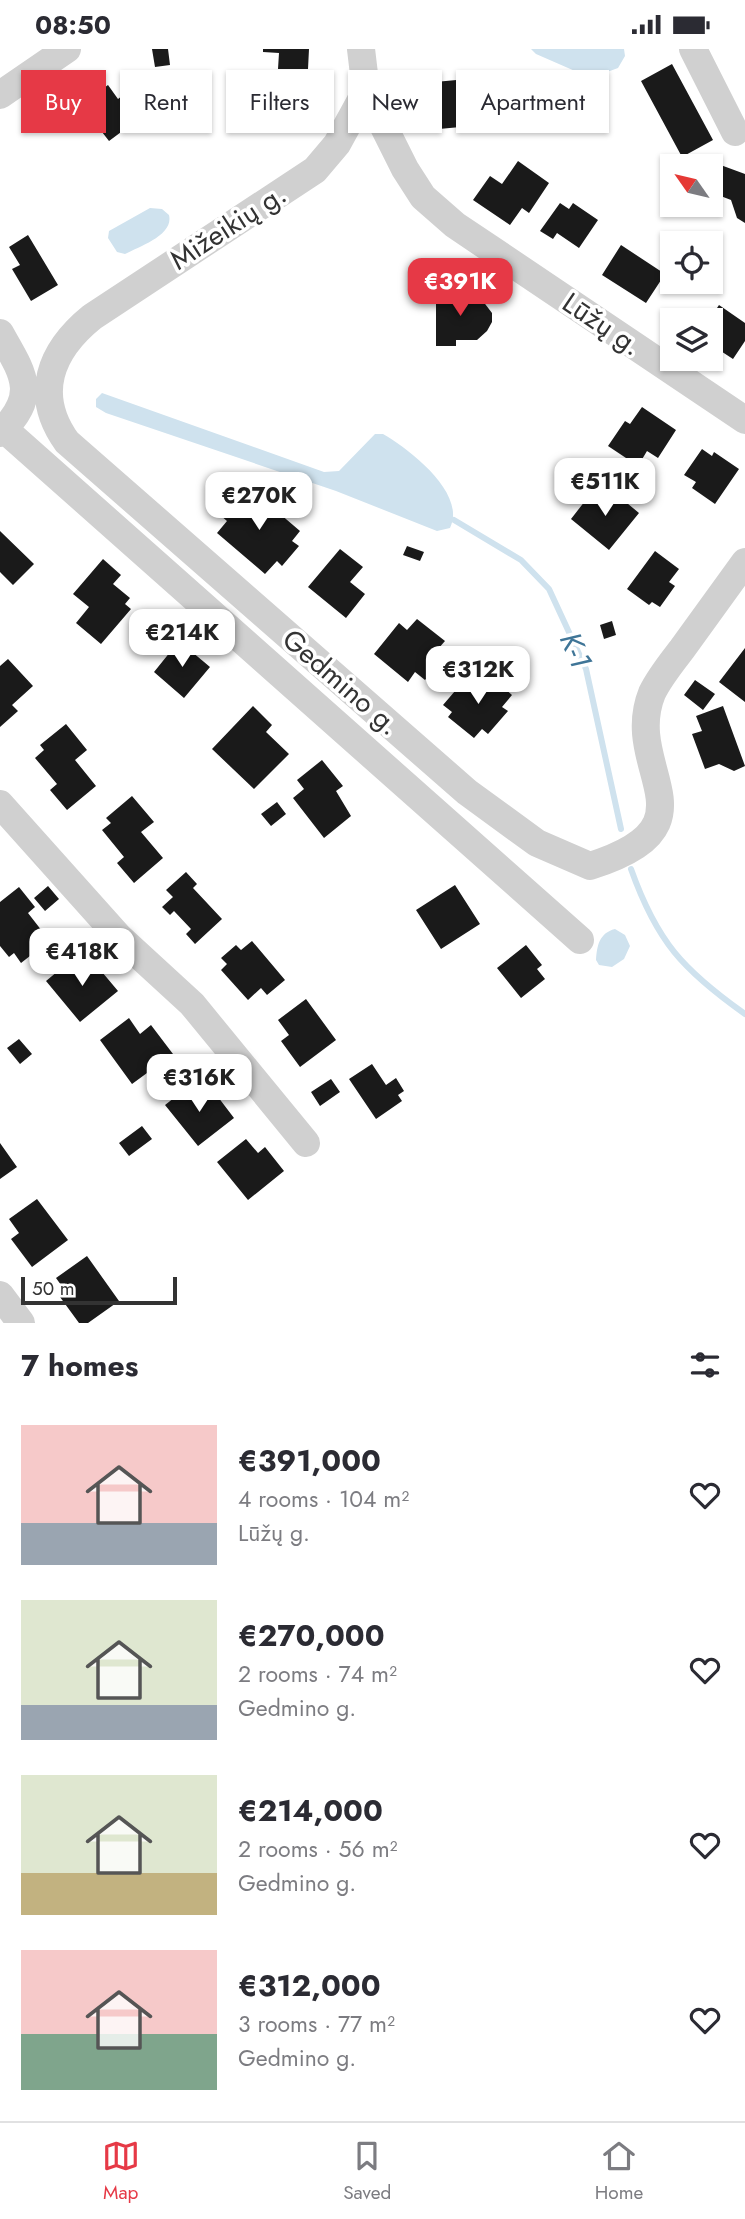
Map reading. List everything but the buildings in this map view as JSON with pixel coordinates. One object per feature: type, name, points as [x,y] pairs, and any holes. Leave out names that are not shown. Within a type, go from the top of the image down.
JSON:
[{"type":"street","points":[[0,95],[67,49]]},
{"type":"street","points":[[361,49],[364,70]]},
{"type":"street","points":[[697,50],[735,132]]},
{"type":"street","name":"Mižeikių g.","points":[[48,379],[55,361],[68,342],[92,317],[315,170],[348,126]]},
{"type":"street","name":"Lūžų g.","points":[[388,133],[423,197],[455,225],[745,420]]},
{"type":"street","points":[[0,333],[17,362],[25,386],[24,403],[7,426]]},
{"type":"street","name":"Gedmino g.","points":[[48,379],[47,402],[58,429],[67,442],[467,792],[537,843],[590,866],[624,855],[652,832],[658,816],[660,794],[645,728],[652,694],[745,562]]},
{"type":"street","name":"Gedmino g.","points":[[7,426],[580,940]]},
{"type":"street","points":[[0,804],[119,937],[192,1004],[306,1143]]},
{"type":"street","points":[[0,1294],[21,1323]]},
{"type":"water","points":[[531,49],[624,49],[625,56],[618,68],[609,71],[573,70],[536,54]]},
{"type":"water","points":[[150,208],[162,209],[169,215],[166,228],[154,239],[125,254],[117,252],[108,238],[109,231]]},
{"type":"water","points":[[102,393],[324,472],[339,471],[375,434],[383,434],[420,461],[443,487],[453,515],[450,528],[437,531],[336,491],[106,413],[96,407],[96,399]]},
{"type":"water","points":[[615,929],[625,935],[630,946],[624,959],[612,967],[599,965],[596,960],[600,941],[605,934]]},
{"type":"waterway","name":"K-1","points":[[454,520],[521,560],[549,589],[586,669],[621,829]]},
{"type":"waterway","name":"K-1","points":[[631,869],[651,916],[674,952],[705,983],[745,1014]]}]
